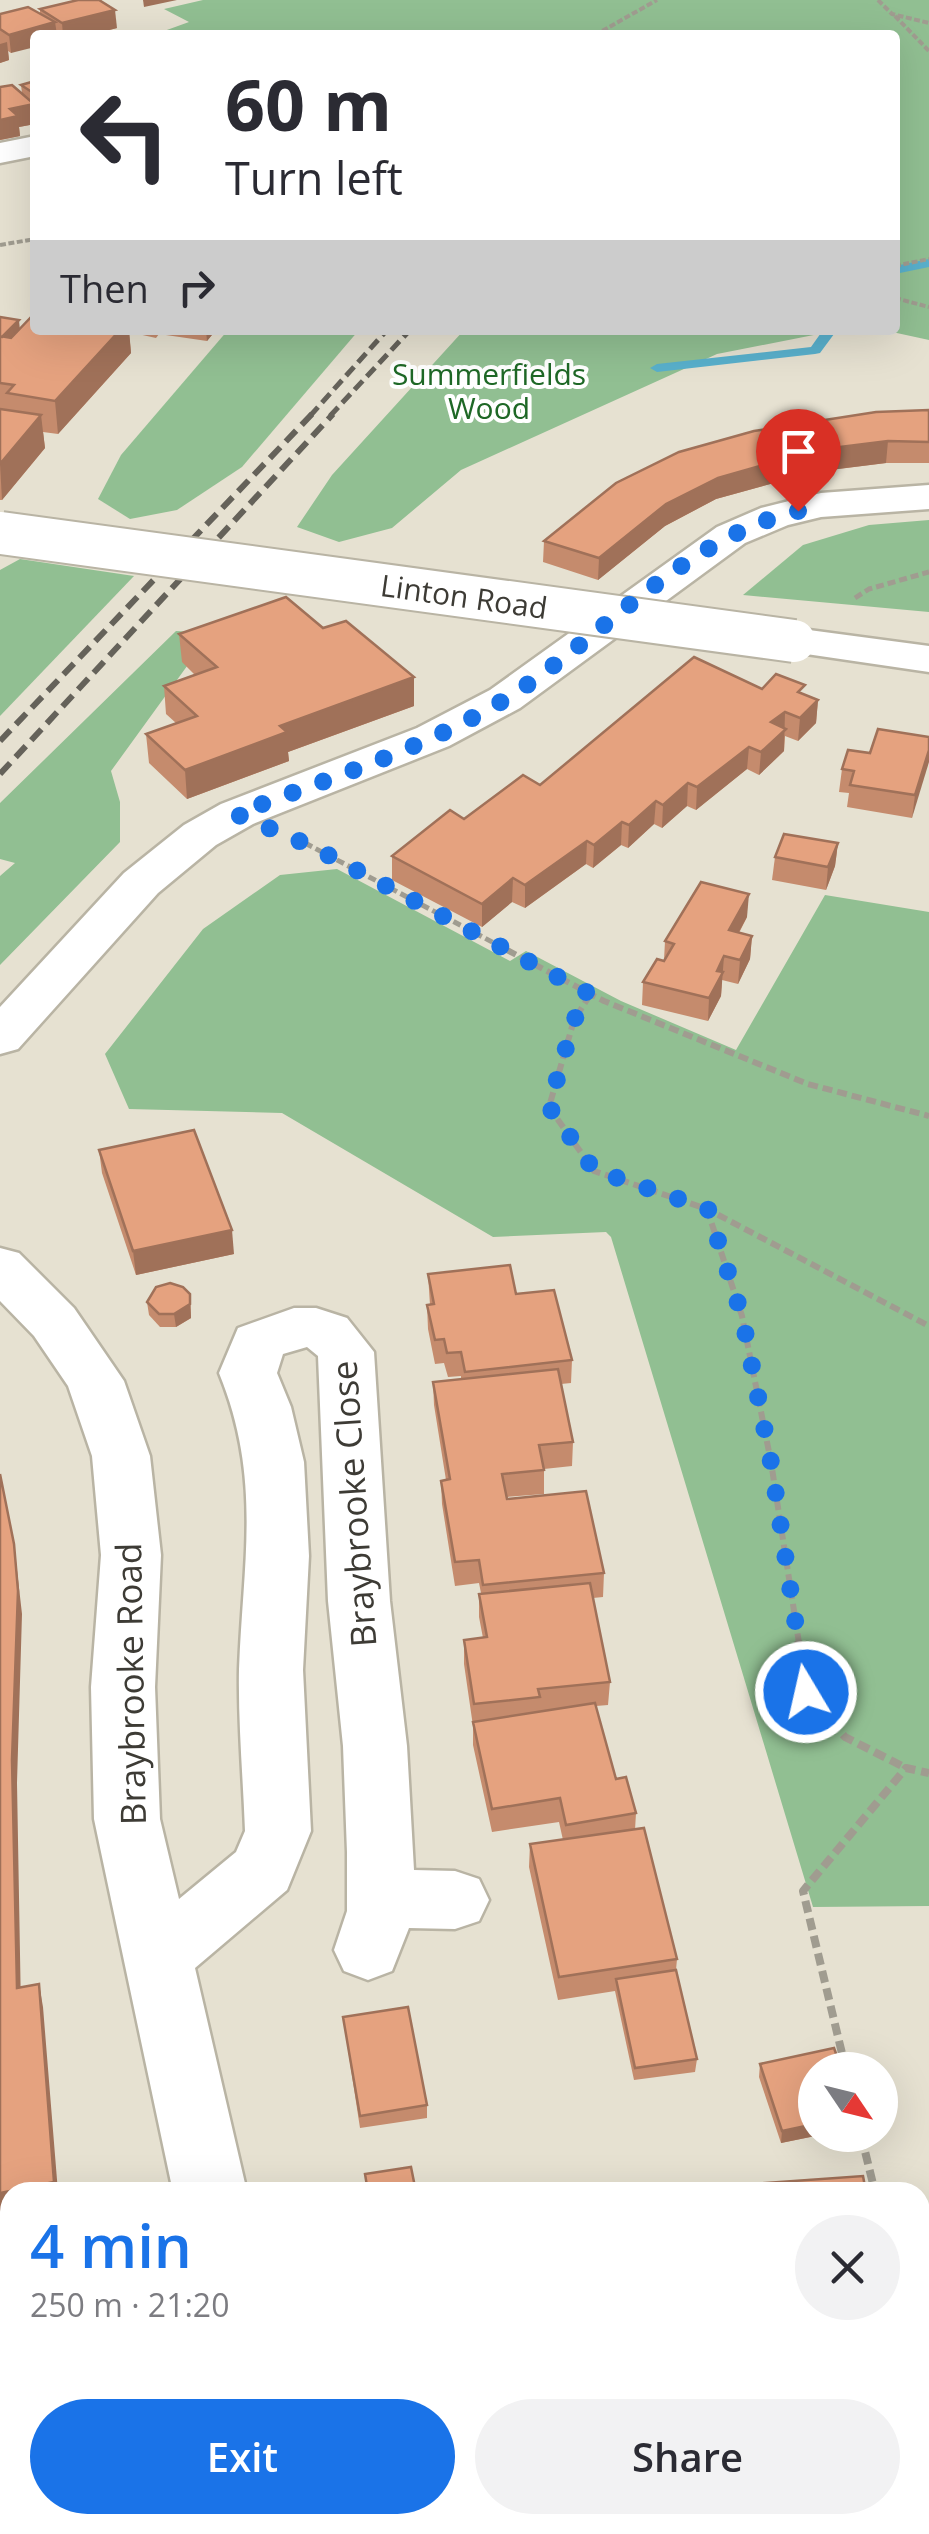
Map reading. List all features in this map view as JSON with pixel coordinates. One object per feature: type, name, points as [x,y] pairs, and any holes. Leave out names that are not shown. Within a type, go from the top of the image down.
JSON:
[{"type":"street","points":[[0,154],[30,147]]},
{"type":"street","points":[[0,1038],[140,883],[200,834],[236,814],[434,737],[505,699],[731,535],[775,516],[821,505],[929,497]]},
{"type":"street","name":"Linton Road","points":[[1,533],[929,659]]},
{"type":"street","name":"Braybrooke Road","points":[[0,1268],[54,1322],[95,1382],[121,1456],[131,1555],[123,1687],[127,1819],[208,2182]]},
{"type":"street","name":"Braybrooke Close","points":[[157,1958],[264,1870],[278,1831],[270,1670],[278,1556],[275,1462],[262,1407],[248,1373],[258,1342],[287,1326],[312,1326],[336,1337],[346,1352],[359,1601],[375,1746],[374,1924],[455,1900]]},
{"type":"path","points":[[604,30],[657,0]]},
{"type":"path","points":[[878,0],[929,51]]},
{"type":"path","points":[[892,14],[929,23]]},
{"type":"path","points":[[0,246],[30,241]]},
{"type":"path","points":[[900,265],[929,259]]},
{"type":"path","points":[[900,299],[929,307]]},
{"type":"path","points":[[236,814],[311,846],[590,994],[808,1084],[929,1116]]},
{"type":"path","points":[[590,994],[574,1020],[549,1107],[594,1170],[708,1209],[929,1326]]},
{"type":"path","points":[[708,1209],[742,1316],[771,1462],[806,1692],[844,1737],[906,1768],[929,1774]]},
{"type":"path","points":[[842,2052],[803,1891],[906,1768]]},
{"type":"path","points":[[865,2152],[873,2182]]},
{"type":"green space","points":[[203,0],[929,0],[929,340],[900,334],[900,30],[167,30],[189,22],[164,9]]},
{"type":"green space","name":"Summerfields Wood","points":[[224,335],[355,335],[242,467],[177,510],[130,519],[98,499],[121,455]]},
{"type":"green space","name":"Summerfields Wood","points":[[459,335],[814,335],[717,354],[461,470],[392,528],[339,542],[297,527],[332,475]]},
{"type":"green space","points":[[929,520],[929,612],[743,595],[803,545],[869,525]]},
{"type":"green space","points":[[20,559],[134,576],[0,716],[0,570]]},
{"type":"green space","points":[[176,631],[211,633],[111,771],[120,802],[120,842],[0,965],[0,876],[15,863],[0,859],[0,803]]},
{"type":"green space","points":[[337,869],[510,961],[526,951],[621,1001],[736,1050],[825,895],[929,912],[929,1906],[813,1907],[611,1237],[606,1232],[493,1237],[282,1113],[129,1109],[105,1054],[203,929],[280,875]]},
{"type":"building","points":[[78,0],[99,0],[115,10],[62,23],[40,9]]},
{"type":"building","points":[[28,7],[55,22],[9,35],[0,29],[0,14]]},
{"type":"building","points":[[12,85],[30,105],[10,109],[18,116],[0,120],[0,87]]},
{"type":"building","points":[[0,317],[19,320],[2,337],[0,336]]},
{"type":"building","points":[[30,318],[30,335],[115,335],[55,401],[7,393],[14,385],[0,383],[0,336],[11,338]]},
{"type":"building","points":[[0,409],[41,415],[0,464]]},
{"type":"building","points":[[929,410],[929,442],[888,441],[816,450],[718,478],[666,504],[599,558],[544,541],[616,483],[679,452],[754,431],[876,412]]},
{"type":"building","points":[[286,597],[323,628],[346,621],[414,677],[280,726],[287,732],[185,770],[146,734],[197,716],[164,686],[217,667],[179,634]]},
{"type":"building","points":[[694,657],[762,689],[776,674],[805,685],[798,692],[818,700],[800,718],[785,712],[771,722],[786,729],[761,752],[749,747],[697,787],[688,783],[663,805],[656,801],[629,825],[622,822],[594,845],[587,841],[525,885],[513,878],[482,904],[392,856],[450,810],[464,819],[523,775],[540,785]]},
{"type":"building","points":[[878,729],[929,737],[929,750],[915,795],[850,785],[854,771],[842,769],[848,750],[870,753]]},
{"type":"building","points":[[784,834],[838,843],[828,867],[775,857]]},
{"type":"building","points":[[701,882],[749,894],[729,930],[752,936],[740,960],[724,956],[717,971],[723,972],[709,998],[643,982],[657,959],[664,961],[674,944],[665,941]]},
{"type":"building","points":[[194,1130],[232,1230],[133,1251],[99,1150]]},
{"type":"building","points":[[510,1265],[516,1294],[554,1290],[572,1360],[465,1372],[461,1352],[447,1353],[444,1339],[435,1340],[427,1305],[434,1304],[428,1274]]},
{"type":"building","points":[[170,1283],[190,1294],[190,1304],[174,1314],[159,1314],[147,1302],[156,1287]]},
{"type":"building","points":[[558,1369],[573,1442],[539,1445],[544,1470],[502,1474],[507,1499],[586,1491],[604,1573],[483,1585],[479,1560],[455,1562],[441,1481],[450,1479],[433,1382]]},
{"type":"building","points":[[0,1474],[14,1544],[18,1591],[12,1760],[17,1988],[39,1984],[54,2182],[0,2182]]},
{"type":"building","points":[[590,1583],[610,1682],[538,1689],[540,1697],[474,1704],[464,1640],[487,1637],[479,1594]]},
{"type":"building","points":[[595,1703],[616,1779],[626,1777],[636,1813],[566,1825],[560,1798],[492,1809],[473,1722]]},
{"type":"building","points":[[644,1828],[677,1959],[559,1977],[530,1844]]},
{"type":"building","points":[[676,1970],[697,2059],[635,2068],[616,1979]]},
{"type":"building","points":[[408,2007],[427,2105],[360,2116],[343,2017]]},
{"type":"building","points":[[798,2056],[798,2128],[782,2131],[760,2064]]},
{"type":"building","points":[[411,2167],[414,2182],[366,2182],[365,2174]]},
{"type":"building","points":[[863,2176],[864,2182],[779,2182]]},
{"type":"waterway","points":[[900,269],[929,263]]},
{"type":"waterway","points":[[657,368],[815,350],[826,335]]},
{"type":"railway","points":[[310,416],[383,335]]},
{"type":"railway","points":[[330,416],[405,335]]},
{"type":"railway","points":[[0,741],[312,414]]},
{"type":"railway","points":[[0,774],[333,414]]},
{"type":"route","points":[[798,511],[775,516],[731,535],[505,699],[434,737],[236,814],[311,846],[590,994],[574,1020],[549,1107],[594,1170],[708,1209],[742,1316],[771,1462],[806,1692]]}]
